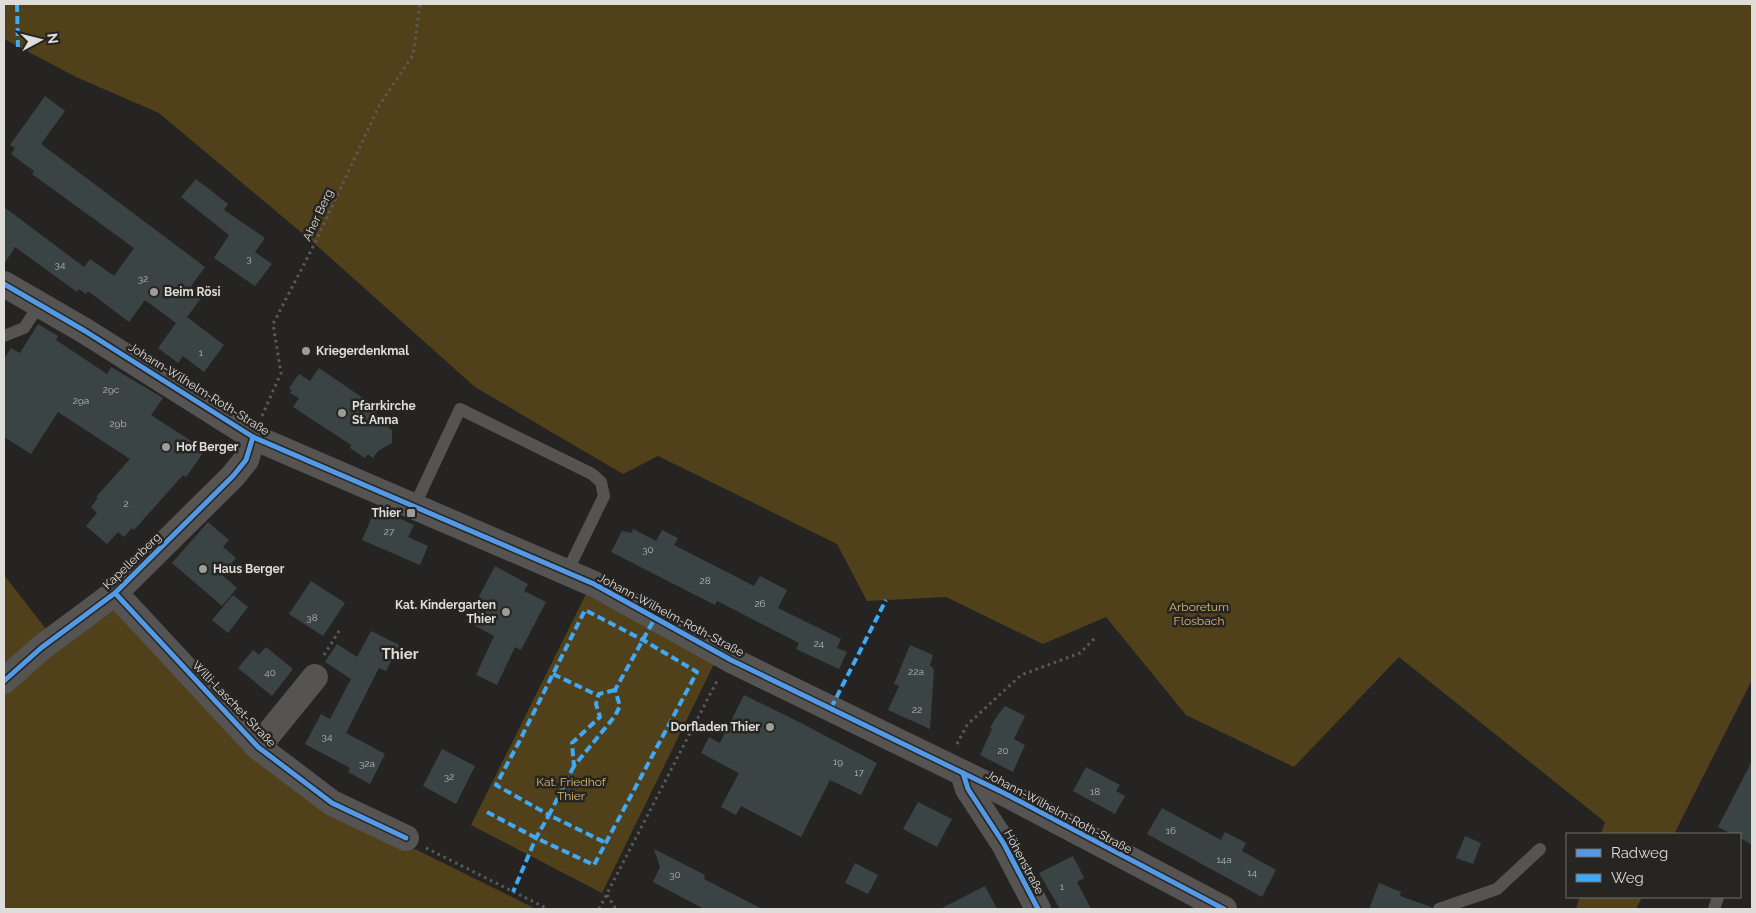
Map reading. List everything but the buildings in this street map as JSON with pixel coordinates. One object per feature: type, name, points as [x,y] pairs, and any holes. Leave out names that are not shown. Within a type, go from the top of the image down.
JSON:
[{"type":"street","name":"Johann-Wilhelm-Roth-Straße","points":[[4,284],[85,330],[253,437],[594,584],[728,658],[1006,794],[1224,909]]},
{"type":"street","name":"Kapellenberg","points":[[4,681],[41,648],[115,593],[233,476],[246,460],[253,437]]},
{"type":"street","name":"Willi-Laschet-Straße","points":[[115,593],[258,747],[332,803],[406,838]]},
{"type":"street","name":"Willi-Laschet-Straße","points":[[258,747],[315,677]]},
{"type":"street","name":"Höhenstraße","points":[[956,769],[1004,844],[1038,909]]},
{"type":"lane","points":[[4,336],[24,328],[40,304]]},
{"type":"lane","points":[[414,507],[460,409],[592,474],[601,482],[604,496],[567,572]]},
{"type":"lane","points":[[1438,909],[1498,889],[1540,849]]},
{"type":"path","points":[[315,677],[318,666],[341,628]]},
{"type":"path","points":[[956,769],[962,733],[967,725],[1022,675],[1080,653],[1096,637]]},
{"type":"path","points":[[599,909],[728,658]]},
{"type":"path","points":[[406,838],[548,909]]},
{"type":"path","points":[[607,896],[616,909]]},
{"type":"green space","name":"Arboretum Flosbach","points":[[4,4],[1752,4],[1752,680],[1675,833],[1601,833],[1605,822],[1399,657],[1294,767],[1186,715],[1106,617],[1043,644],[946,597],[867,601],[837,544],[658,456],[623,474],[475,387],[315,244],[159,113],[76,77],[4,39]]},
{"type":"green space","points":[[4,575],[50,634],[4,673]]},
{"type":"green space","name":"Kat. Friedhof Thier","points":[[586,594],[715,662],[602,893],[471,825]]},
{"type":"green space","points":[[115,608],[329,809],[536,909],[4,909],[4,689]]},
{"type":"green space","points":[[1580,898],[1642,898],[1636,909],[1576,908]]},
{"type":"marked path","points":[[17,4],[18,47]]},
{"type":"marked path","points":[[831,708],[886,600]]},
{"type":"marked path","points":[[487,812],[536,838],[594,865],[697,672],[643,640],[585,610],[496,785],[549,815],[536,838],[513,892]]},
{"type":"marked path","points":[[615,690],[599,694],[596,704],[600,717],[572,743],[574,766],[615,716],[620,706],[615,690],[655,618]]},
{"type":"marked path","points":[[553,674],[599,696]]},
{"type":"marked path","points":[[574,766],[549,815],[606,843]]},
{"type":"cycle path","points":[[4,284],[85,331],[253,437],[594,584],[731,660],[1006,794],[1224,909]]},
{"type":"cycle path","points":[[4,681],[41,648],[115,593],[233,476],[246,460],[253,437]]},
{"type":"cycle path","points":[[115,593],[258,747],[332,803],[406,838]]},
{"type":"cycle path","points":[[963,773],[968,789],[1004,844],[1038,909]]},
{"type":"place","name":"Beim Rösi","points":[[154,292]]},
{"type":"place","name":"Kriegerdenkmal","points":[[306,351]]},
{"type":"place","name":"Pfarrkirche St. Anna","points":[[342,413]]},
{"type":"place","name":"Hof Berger","points":[[166,447]]},
{"type":"place","name":"Thier","points":[[411,513]]},
{"type":"place","name":"Haus Berger","points":[[203,569]]},
{"type":"place","name":"Kat. Kindergarten Thier","points":[[506,612]]},
{"type":"place","name":"Dorfladen Thier","points":[[770,727]]},
{"type":"district","name":"Thier","points":[[400,654]]}]
